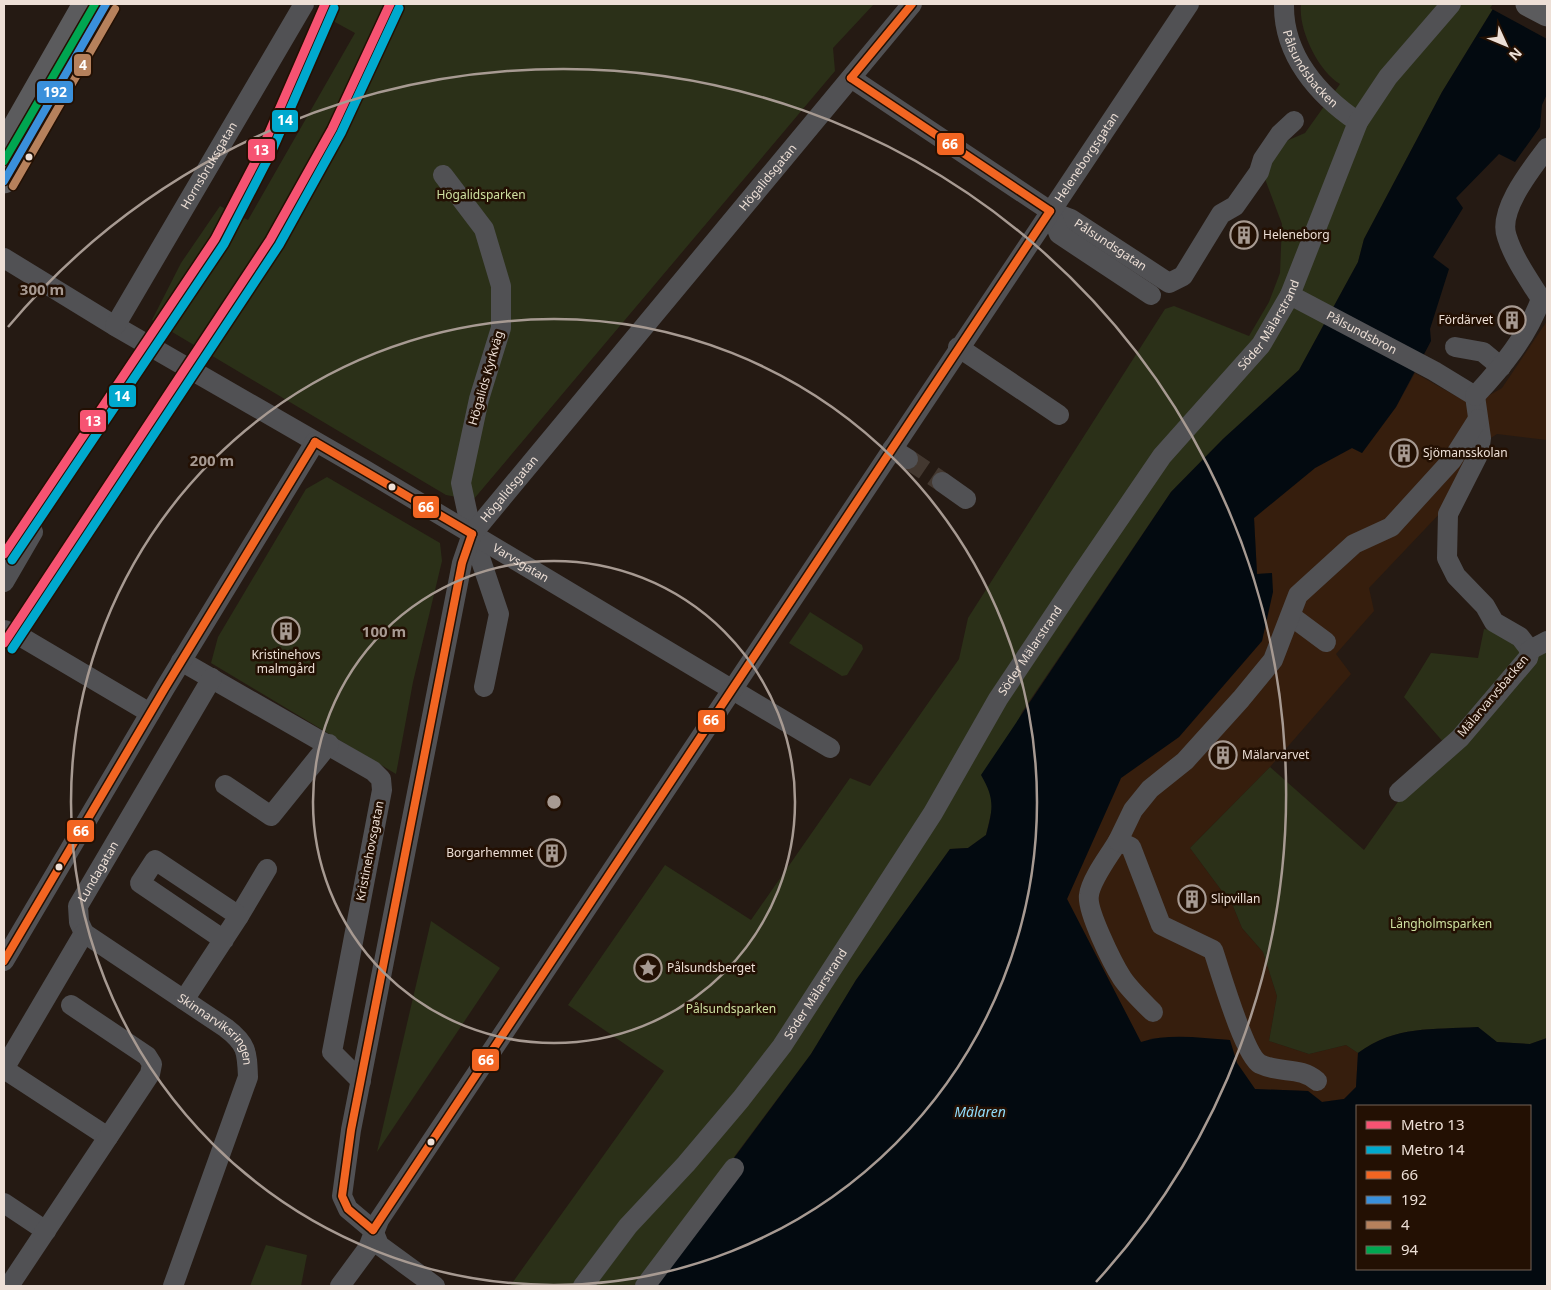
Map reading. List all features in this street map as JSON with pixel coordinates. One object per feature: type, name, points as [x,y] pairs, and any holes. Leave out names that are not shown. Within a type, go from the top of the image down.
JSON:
[{"type":"main road","points":[[4,146],[85,4]]},
{"type":"main road","points":[[4,181],[106,4]]},
{"type":"main road","points":[[1528,4],[1547,14]]},
{"type":"street","name":"Hornsbruksgatan","points":[[115,326],[304,4]]},
{"type":"street","name":"Högalidsgatan","points":[[435,1286],[379,1245],[373,1230],[348,1209],[342,1196],[361,1081],[462,563],[472,534],[912,4]]},
{"type":"street","name":"Heleneborgsgatan","points":[[340,1286],[368,1248],[373,1230],[734,689],[900,454],[958,347],[1189,4]]},
{"type":"street","name":"Pålsundsbacken","points":[[1284,4],[1286,24],[1292,44],[1308,76],[1324,96],[1358,122]]},
{"type":"street","name":"Söder Mälarstrand","points":[[583,1286],[628,1226],[692,1157],[741,1099],[782,1046],[933,813],[998,699],[1080,576],[1162,456],[1261,345],[1290,295],[1358,122],[1388,77],[1451,4]]},
{"type":"street","name":"Pålsundsgatan","points":[[851,78],[1050,211],[1071,219],[1169,283],[1183,276],[1221,214],[1235,206],[1259,172],[1263,159],[1280,134],[1294,121]]},
{"type":"street","points":[[1475,396],[1501,367],[1533,321],[1544,296],[1506,236],[1505,222],[1510,205],[1529,171],[1547,148]]},
{"type":"street","name":"Högalids Kyrkväg","points":[[443,175],[484,229],[500,286],[501,328],[477,406],[461,483],[472,534],[498,614],[484,687]]},
{"type":"street","name":"Pålsundsgatan","points":[[1050,211],[1059,234],[1151,295]]},
{"type":"street","name":"Varvsgatan","points":[[4,258],[115,326],[472,534],[830,748]]},
{"type":"street","name":"Pålsundsbron","points":[[1290,295],[1434,371],[1475,396]]},
{"type":"street","points":[[958,347],[1059,415]]},
{"type":"street","points":[[1455,347],[1483,352],[1501,367]]},
{"type":"street","name":"Mälarvarvsbacken","points":[[1399,792],[1460,738],[1539,646],[1494,622],[1485,606],[1456,576],[1447,558],[1448,514],[1479,453],[1481,438],[1475,396]]},
{"type":"street","points":[[1153,1012],[1123,980],[1114,965],[1096,925],[1088,899],[1091,887],[1118,841],[1133,810],[1150,789],[1185,761],[1242,699],[1273,660],[1298,595],[1354,544],[1392,527],[1452,460],[1478,419]]},
{"type":"street","points":[[4,961],[150,713],[315,442]]},
{"type":"street","points":[[942,482],[966,499]]},
{"type":"street","points":[[4,582],[33,532]]},
{"type":"street","points":[[1290,616],[1326,642]]},
{"type":"street","points":[[4,630],[18,635],[150,713]]},
{"type":"street","name":"Kristinehovsgatan","points":[[182,661],[328,744],[373,771],[381,779],[382,790],[332,1052],[361,1081]]},
{"type":"street","name":"Lundagatan","points":[[84,933],[78,922],[78,906],[212,678]]},
{"type":"street","points":[[225,785],[271,816],[328,744]]},
{"type":"street","points":[[1118,841],[1131,847],[1162,925],[1213,950],[1246,1045],[1258,1063],[1281,1071],[1308,1073],[1317,1082]]},
{"type":"street","points":[[224,940],[140,883],[155,860],[240,916]]},
{"type":"street","points":[[184,1000],[240,916],[267,869]]},
{"type":"street","points":[[84,933],[4,1069],[108,1137]]},
{"type":"street","name":"Skinnarviksringen","points":[[84,933],[238,1038],[247,1051],[248,1077],[174,1286]]},
{"type":"street","points":[[9,1286],[150,1074],[152,1064],[147,1056],[71,1005]]},
{"type":"street","points":[[645,1286],[734,1168]]},
{"type":"street","points":[[4,1203],[46,1231]]},
{"type":"shaded area","points":[[1547,321],[1547,440],[1497,434],[1474,449],[1443,510],[1369,588],[1374,611],[1336,654],[1351,674],[1270,767],[1190,848],[1233,906],[1242,928],[1263,952],[1277,996],[1269,1041],[1309,1054],[1346,1045],[1358,1053],[1356,1087],[1344,1099],[1322,1102],[1308,1091],[1255,1089],[1237,1063],[1229,1040],[1153,1038],[1141,1043],[1067,899],[1121,778],[1179,737],[1262,641],[1272,573],[1257,574],[1254,518],[1315,468],[1352,448],[1362,453],[1396,407],[1415,373],[1472,405],[1502,388]]},
{"type":"green space","name":"Högalidsparken","points":[[329,4],[874,4],[833,48],[835,71],[473,500],[446,495],[152,320],[181,263],[220,206],[248,220],[355,33],[322,15]]},
{"type":"green space","name":"Pålsundsparken","points":[[1301,4],[1496,4],[1442,92],[1364,239],[1358,262],[1299,370],[1223,439],[1171,492],[1022,712],[989,789],[993,805],[986,835],[968,848],[950,849],[856,980],[811,1054],[734,1157],[743,1164],[657,1286],[510,1286],[664,1071],[568,1005],[665,865],[751,920],[850,778],[870,786],[959,659],[968,618],[1165,309],[1174,306],[1249,336],[1269,302],[1280,273],[1282,224],[1265,179],[1270,162],[1284,142],[1305,133],[1340,84],[1324,70],[1311,48],[1303,25]]},
{"type":"green space","points":[[327,477],[440,543],[442,561],[413,682],[396,774],[211,663],[218,637],[306,489]]},
{"type":"green space","points":[[810,612],[862,645],[863,649],[847,675],[842,676],[789,643]]},
{"type":"green space","name":"Långholmsparken","points":[[1484,629],[1498,631],[1524,648],[1547,631],[1547,1038],[1530,1044],[1496,1042],[1478,1027],[1430,1029],[1401,1033],[1386,1038],[1358,1053],[1346,1045],[1309,1054],[1269,1041],[1277,996],[1263,952],[1242,928],[1233,906],[1190,848],[1270,767],[1364,850],[1402,796],[1445,744],[1404,697],[1431,653],[1478,658]]},
{"type":"green space","points":[[431,921],[500,968],[377,1152]]},
{"type":"green space","points":[[266,1245],[307,1255],[301,1286],[250,1286]]},
{"type":"water","name":"Mälaren","points":[[1496,4],[1547,4],[1547,94],[1542,105],[1540,127],[1515,162],[1499,154],[1456,198],[1463,208],[1433,257],[1449,269],[1430,329],[1431,341],[1396,407],[1362,453],[1352,448],[1315,468],[1254,518],[1257,574],[1272,573],[1273,592],[1262,641],[1179,737],[1121,778],[1067,899],[1141,1042],[1174,1037],[1230,1040],[1237,1063],[1255,1089],[1308,1091],[1322,1102],[1344,1099],[1356,1087],[1358,1053],[1372,1044],[1401,1033],[1430,1029],[1478,1027],[1497,1042],[1530,1044],[1547,1038],[1547,1286],[657,1286],[743,1164],[734,1158],[811,1054],[856,980],[950,849],[968,848],[986,835],[991,811],[991,798],[981,775],[1171,492],[1223,439],[1299,370],[1358,262],[1364,239],[1442,92]]},
{"type":"pier","points":[[1493,4],[1547,4],[1547,39],[1490,8]]},
{"type":"tunnel","points":[[908,459],[942,482]]},
{"type":"metro line","name":"13","points":[[4,554],[215,239],[262,149],[325,4]]},
{"type":"metro line","name":"13","points":[[4,643],[270,240],[332,129],[390,4]]},
{"type":"metro line","name":"14","points":[[12,560],[224,244],[271,153],[334,8]]},
{"type":"metro line","name":"14","points":[[12,649],[279,245],[341,133],[399,8]]},
{"type":"transit line","name":"94","points":[[4,161],[95,4]]},
{"type":"transit line","name":"192","points":[[4,181],[106,4]]},
{"type":"transit line","name":"66","points":[[851,78],[912,4]]},
{"type":"transit line","name":"4","points":[[13,186],[115,9]]},
{"type":"transit line","name":"66","points":[[851,78],[1050,211]]},
{"type":"transit line","name":"66","points":[[373,1230],[1050,211]]},
{"type":"transit line","name":"66","points":[[315,442],[472,534]]},
{"type":"transit line","name":"66","points":[[4,961],[165,688],[315,442]]},
{"type":"transit line","name":"66","points":[[373,1230],[348,1209],[342,1196],[351,1130],[462,563],[472,534]]},
{"type":"place","name":"Heleneborg","points":[[1244,235]]},
{"type":"place","name":"Fördärvet","points":[[1512,320]]},
{"type":"place","name":"Sjömansskolan","points":[[1404,453]]},
{"type":"place","name":"Kristinehovs malmgård","points":[[286,631]]},
{"type":"place","name":"Mälarvarvet","points":[[1223,755]]},
{"type":"place","name":"Borgarhemmet","points":[[552,853]]},
{"type":"place","name":"Slipvillan","points":[[1192,899]]},
{"type":"place","name":"Pålsundsberget","points":[[648,968]]}]
